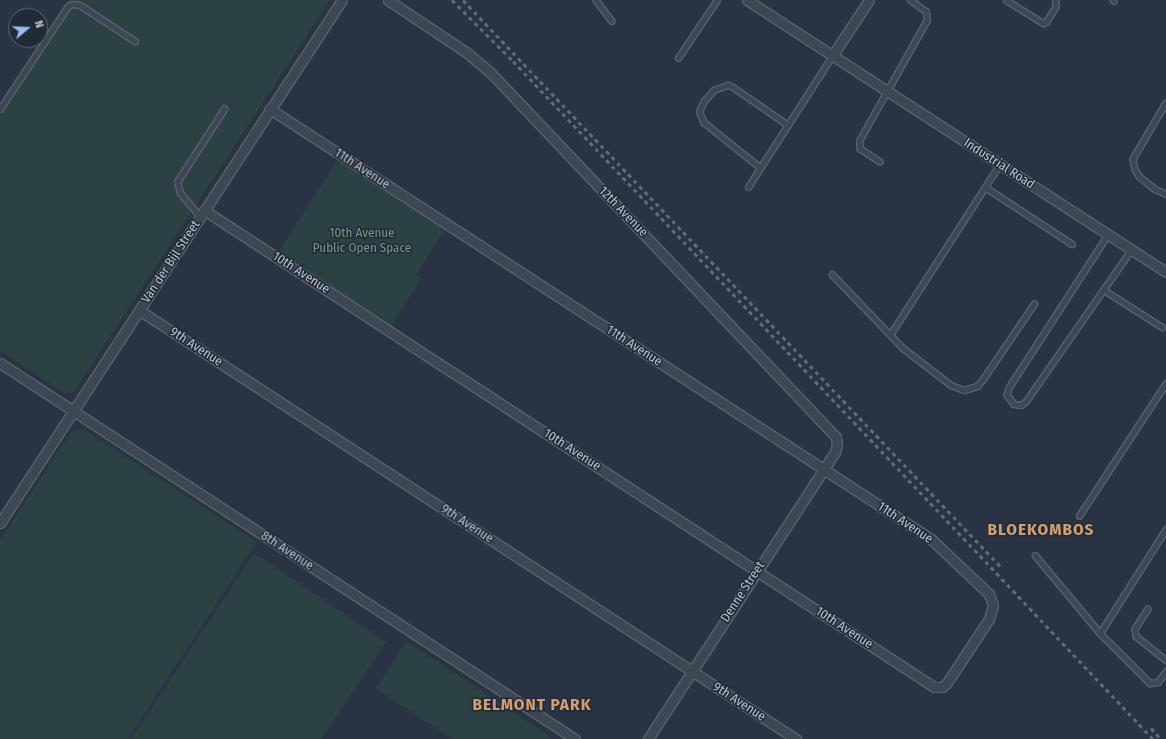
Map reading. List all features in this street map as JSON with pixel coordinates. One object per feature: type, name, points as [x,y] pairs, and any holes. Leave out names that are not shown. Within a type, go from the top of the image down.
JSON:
[{"type":"street","name":"Van der Bijl Street","points":[[0,524],[342,0]]},
{"type":"street","name":"12th Avenue","points":[[388,0],[466,52],[489,71],[834,434],[837,445]]},
{"type":"street","name":"Industrial Road","points":[[746,0],[1166,272]]},
{"type":"street","points":[[832,56],[869,0]]},
{"type":"street","name":"11th Avenue","points":[[270,110],[931,539],[988,594],[993,605],[992,615],[949,680],[942,687]]},
{"type":"street","name":"10th Avenue","points":[[202,214],[757,571],[934,687],[942,687]]},
{"type":"street","name":"9th Avenue","points":[[139,310],[796,739]]},
{"type":"street","name":"8th Avenue","points":[[0,364],[575,739]]},
{"type":"street","name":"Denne Street","points":[[648,739],[823,469],[837,445]]},
{"type":"street","points":[[0,506],[8,511]]},
{"type":"lane","points":[[596,0],[612,21]]},
{"type":"lane","points":[[678,58],[717,0]]},
{"type":"lane","points":[[880,162],[862,151],[858,142],[927,20],[926,12],[910,0]]},
{"type":"lane","points":[[1006,0],[1043,23],[1046,22],[1056,6],[1055,0]]},
{"type":"lane","points":[[0,109],[68,6],[72,4],[80,5],[135,41]]},
{"type":"lane","points":[[748,187],[832,56]]},
{"type":"lane","points":[[760,168],[704,123],[699,112],[704,101],[714,90],[728,85],[788,125]]},
{"type":"lane","points":[[1166,103],[1133,159],[1135,169],[1139,176],[1155,189],[1166,194]]},
{"type":"lane","points":[[202,214],[180,193],[177,182],[224,109]]},
{"type":"lane","points":[[890,336],[999,164]]},
{"type":"lane","points":[[985,187],[1072,244]]},
{"type":"lane","points":[[1108,235],[1009,388],[1007,395],[1010,401],[1018,405],[1026,401],[1131,250]]},
{"type":"lane","points":[[832,274],[890,336],[951,385],[964,390],[972,388],[983,379],[1034,304]]},
{"type":"lane","points":[[1104,290],[1162,327]]},
{"type":"lane","points":[[1079,516],[1166,383]]},
{"type":"lane","points":[[1100,633],[1166,529]]},
{"type":"lane","points":[[1036,555],[1100,633],[1150,683],[1158,682],[1166,671]]},
{"type":"lane","points":[[1148,609],[1135,629],[1136,636],[1166,660]]},
{"type":"green space","points":[[68,0],[330,0],[74,392],[64,393],[0,351],[0,105],[37,48],[48,48],[48,31]]},
{"type":"green space","name":"10th Avenue Public Open Space","points":[[338,159],[445,229],[416,275],[421,279],[391,326],[278,253]]},
{"type":"green space","points":[[77,430],[85,430],[257,542],[128,739],[0,739],[0,540],[70,433]]},
{"type":"green space","points":[[254,553],[386,642],[321,739],[131,739]]},
{"type":"green space","points":[[406,641],[550,736],[548,739],[452,739],[376,689]]},
{"type":"railway","points":[[452,0],[513,61],[1153,739]]},
{"type":"railway","points":[[463,0],[1001,567]]},
{"type":"railway","points":[[1151,728],[1161,739]]},
{"type":"district","name":"BLOEKOMBOS","points":[[1041,530]]},
{"type":"district","name":"BELMONT PARK","points":[[532,705]]}]
